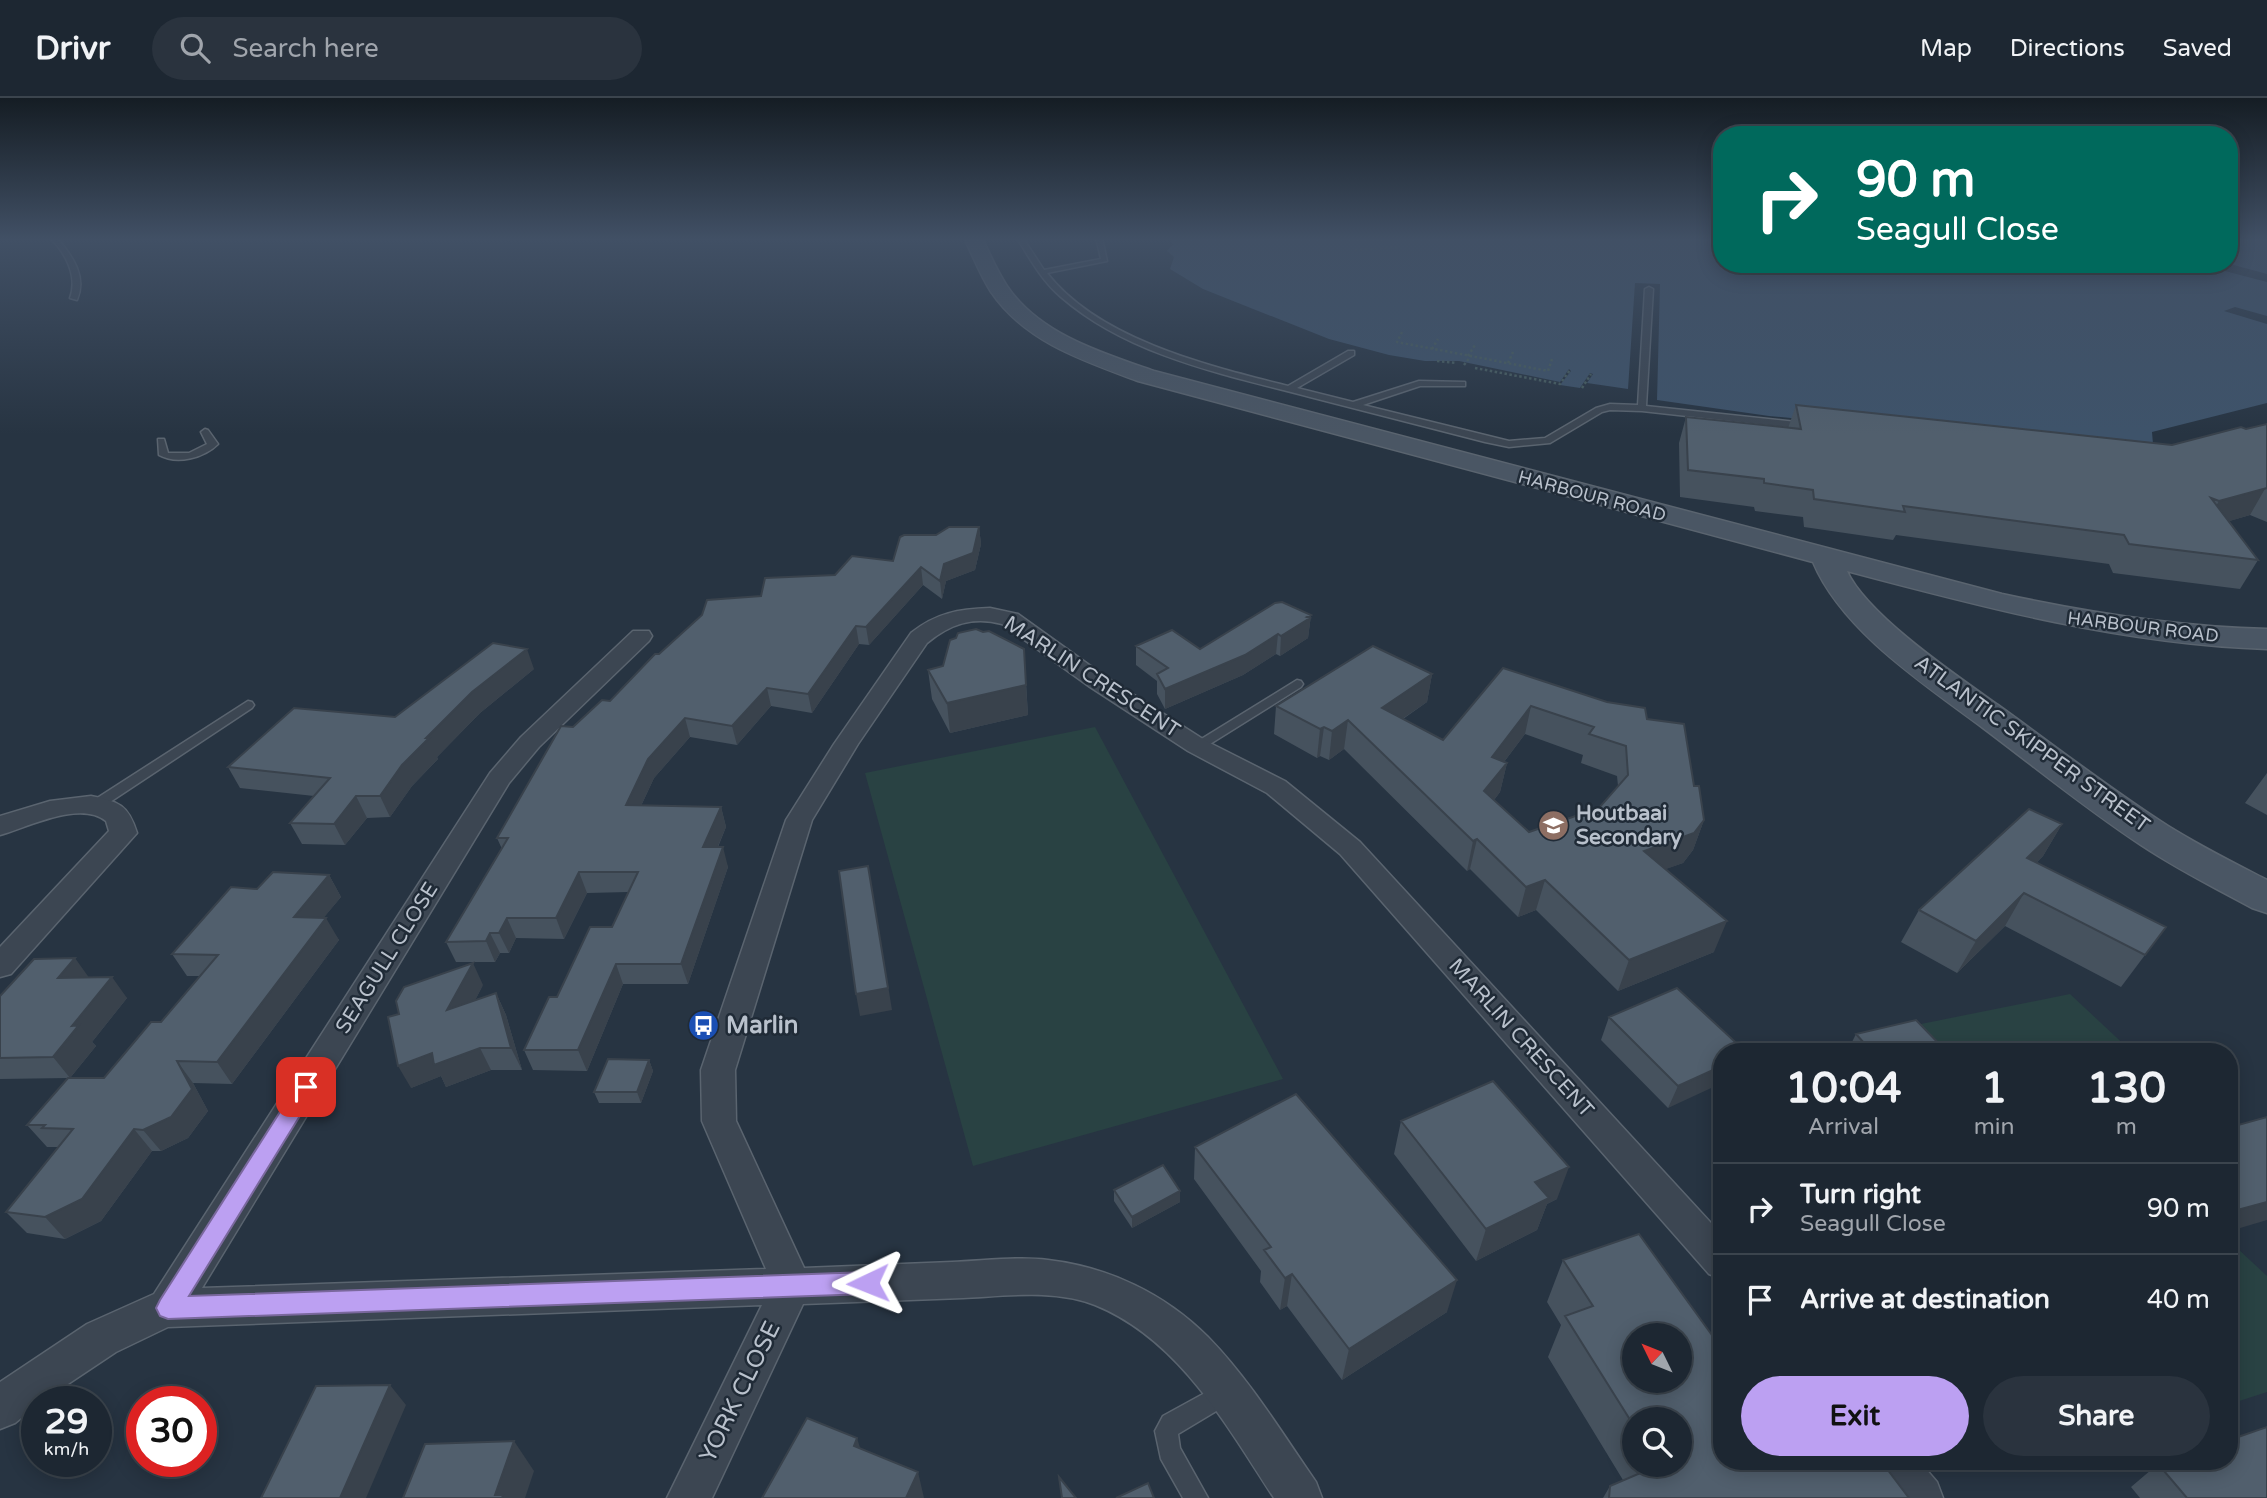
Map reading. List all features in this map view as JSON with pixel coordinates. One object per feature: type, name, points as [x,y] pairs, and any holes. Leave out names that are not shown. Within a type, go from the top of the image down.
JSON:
[{"type":"street","name":"HARBOUR ROAD","points":[[1012,303],[1022,315],[1061,341],[1111,364],[1182,387],[1998,602],[2095,624],[2194,636],[2267,639]]},
{"type":"street","name":"ATLANTIC SKIPPER STREET","points":[[1826,557],[1829,571],[1849,597],[1881,631],[1927,668],[2109,804],[2177,849],[2267,898]]},
{"type":"street","name":"MARLIN CRESCENT","points":[[792,1285],[719,1121],[718,1070],[799,820],[846,744],[919,638],[935,625],[960,615],[990,614],[1010,620],[1098,682],[1197,746],[1276,786],[1350,848],[1713,1252]]},
{"type":"street","name":"SEAGULL CLOSE","points":[[168,1308],[499,779],[530,741],[641,636]]},
{"type":"street","points":[[0,826],[47,809],[96,805],[119,817],[123,833],[0,966]]},
{"type":"street","points":[[0,1408],[53,1369],[116,1331],[145,1315],[168,1308],[1046,1278],[1103,1290],[1148,1312],[1209,1366],[1300,1498]]},
{"type":"street","name":"YORK CLOSE","points":[[689,1498],[792,1285]]},
{"type":"street","points":[[1898,1470],[1921,1498]]},
{"type":"lane","points":[[1074,303],[1152,347],[1214,369],[1485,439],[1525,445],[1548,441],[1599,410],[1642,408],[1819,428]]},
{"type":"lane","points":[[1642,408],[1648,303]]},
{"type":"lane","points":[[1289,389],[1351,354]]},
{"type":"lane","points":[[1353,405],[1419,383],[1462,384]]},
{"type":"lane","points":[[160,441],[165,449],[164,455],[192,455],[207,450],[213,444],[205,432]]},
{"type":"lane","points":[[1197,746],[1297,684]]},
{"type":"lane","points":[[96,805],[248,705]]},
{"type":"lane","points":[[1196,1498],[1169,1451],[1166,1431],[1171,1424],[1227,1391]]},
{"type":"path","points":[[1402,332],[1397,342],[1548,371],[1552,359]]},
{"type":"path","points":[[1432,349],[1438,339]]},
{"type":"path","points":[[1463,365],[1475,345]]},
{"type":"path","points":[[1508,363],[1513,352]]},
{"type":"path","points":[[1433,362],[1448,360],[1560,384],[1570,370]]},
{"type":"path","points":[[1582,388],[1591,374]]},
{"type":"green space","points":[[1095,727],[1283,1079],[973,1166],[865,773]]},
{"type":"green space","points":[[2070,994],[2122,1043],[1921,1043],[1906,1027]]},
{"type":"green space","points":[[2238,1249],[2267,1276],[2267,1392],[2238,1401]]},
{"type":"water","points":[[1239,303],[1634,303],[1628,389],[1587,383],[1593,374],[1590,373],[1580,388],[1560,385],[1571,371],[1569,369],[1560,382],[1459,361],[1425,361],[1389,355],[1329,339]]},
{"type":"water","points":[[1660,303],[2267,303],[2267,316],[2235,307],[2224,311],[2267,324],[2267,403],[2152,432],[2153,444],[2113,449],[1769,416],[1657,400]]},
{"type":"building","points":[[1796,405],[2172,445],[2241,427],[2246,429],[2267,424],[2267,488],[2219,501],[2211,498],[2258,560],[2129,544],[2124,535],[1903,506],[1905,512],[1814,499],[1813,490],[1764,483],[1764,479],[1688,470],[1686,417],[1801,429]]},
{"type":"building","points":[[949,527],[979,527],[973,553],[944,564],[940,581],[921,567],[866,627],[856,626],[808,694],[767,688],[732,726],[685,718],[648,759],[626,805],[721,807],[703,847],[723,847],[681,964],[616,964],[578,1050],[524,1050],[549,997],[557,997],[590,927],[612,927],[638,872],[579,872],[556,918],[507,918],[499,933],[490,933],[486,941],[446,942],[508,838],[497,838],[561,726],[573,727],[602,700],[610,701],[655,654],[659,654],[702,615],[707,600],[761,596],[765,578],[835,575],[852,556],[893,561],[900,537],[936,535]]},
{"type":"building","points":[[1282,602],[1311,615],[1307,617],[1310,618],[1245,655],[1165,689],[1157,674],[1168,668],[1136,646],[1172,630],[1200,649],[1275,603]]},
{"type":"building","points":[[976,629],[989,631],[1024,649],[1026,685],[947,703],[928,670],[943,666],[950,640],[956,638],[958,633]]},
{"type":"building","points":[[493,643],[527,649],[472,692],[426,738],[429,738],[402,765],[380,796],[356,796],[334,824],[290,823],[330,778],[228,767],[294,708],[395,717]]},
{"type":"building","points":[[1373,646],[1432,674],[1382,708],[1443,740],[1503,668],[1607,702],[1645,708],[1647,719],[1684,724],[1694,786],[1699,786],[1704,820],[1694,833],[1644,851],[1727,921],[1629,960],[1545,880],[1526,887],[1477,839],[1473,841],[1348,720],[1332,731],[1324,727],[1320,729],[1276,706]],"holes":[[[1531,706],[1594,727],[1589,734],[1626,746],[1628,775],[1599,808],[1529,832],[1484,791],[1507,763],[1492,757]]]},
{"type":"building","points":[[2029,809],[2062,824],[2027,858],[2166,927],[2145,955],[2024,893],[1976,941],[1919,910]]},
{"type":"building","points":[[868,866],[888,988],[856,994],[839,871]]},
{"type":"building","points":[[273,872],[329,875],[294,917],[326,918],[217,1062],[177,1061],[192,1089],[171,1117],[143,1130],[134,1129],[82,1199],[45,1217],[6,1212],[73,1129],[27,1125],[68,1078],[104,1078],[151,1022],[161,1022],[218,955],[172,954],[231,887],[257,889]]},
{"type":"building","points":[[75,958],[58,978],[112,977],[72,1026],[79,1025],[53,1057],[0,1058],[0,996],[34,959]]},
{"type":"building","points":[[473,963],[447,1010],[496,993],[511,1048],[480,1048],[434,1065],[432,1053],[398,1066],[388,1017],[399,1014],[396,1001],[404,987]]},
{"type":"building","points":[[1677,988],[1736,1043],[1713,1043],[1713,1070],[1678,1086],[1609,1017]]},
{"type":"building","points":[[1916,1020],[1938,1043],[1864,1043],[1856,1034]]},
{"type":"building","points":[[608,1059],[649,1060],[637,1092],[594,1092]]},
{"type":"building","points":[[1493,1081],[1569,1167],[1535,1182],[1549,1198],[1486,1229],[1401,1121]]},
{"type":"building","points":[[1296,1094],[1457,1280],[1349,1349],[1292,1274],[1285,1278],[1264,1250],[1271,1247],[1195,1147]]},
{"type":"building","points":[[2267,1117],[2267,1202],[2238,1210],[2238,1125]]},
{"type":"building","points":[[1163,1165],[1180,1191],[1132,1217],[1114,1190]]},
{"type":"building","points":[[1639,1234],[1713,1337],[1713,1470],[1888,1470],[1909,1498],[1609,1498],[1610,1486],[1631,1477],[1692,1477],[1692,1407],[1622,1407],[1565,1316],[1593,1306],[1563,1260]]},
{"type":"building","points":[[390,1385],[340,1498],[261,1498],[316,1386]]},
{"type":"building","points":[[807,1418],[857,1438],[854,1446],[918,1472],[906,1498],[762,1498]]},
{"type":"building","points":[[2267,1427],[2267,1498],[2187,1498],[2163,1470],[2238,1470],[2238,1437]]},
{"type":"building","points":[[514,1441],[495,1495],[503,1495],[502,1498],[403,1498],[425,1444]]},
{"type":"building","points":[[1059,1477],[1076,1498],[1062,1498]]},
{"type":"building","points":[[1148,1483],[1154,1498],[1116,1498]]},
{"type":"place","name":"Houtbaai Secondary","points":[[1553,825]]},
{"type":"place","name":"Marlin","points":[[703,1025]]},
{"type":"route","points":[[306,1087],[168,1308],[868,1283]]}]
